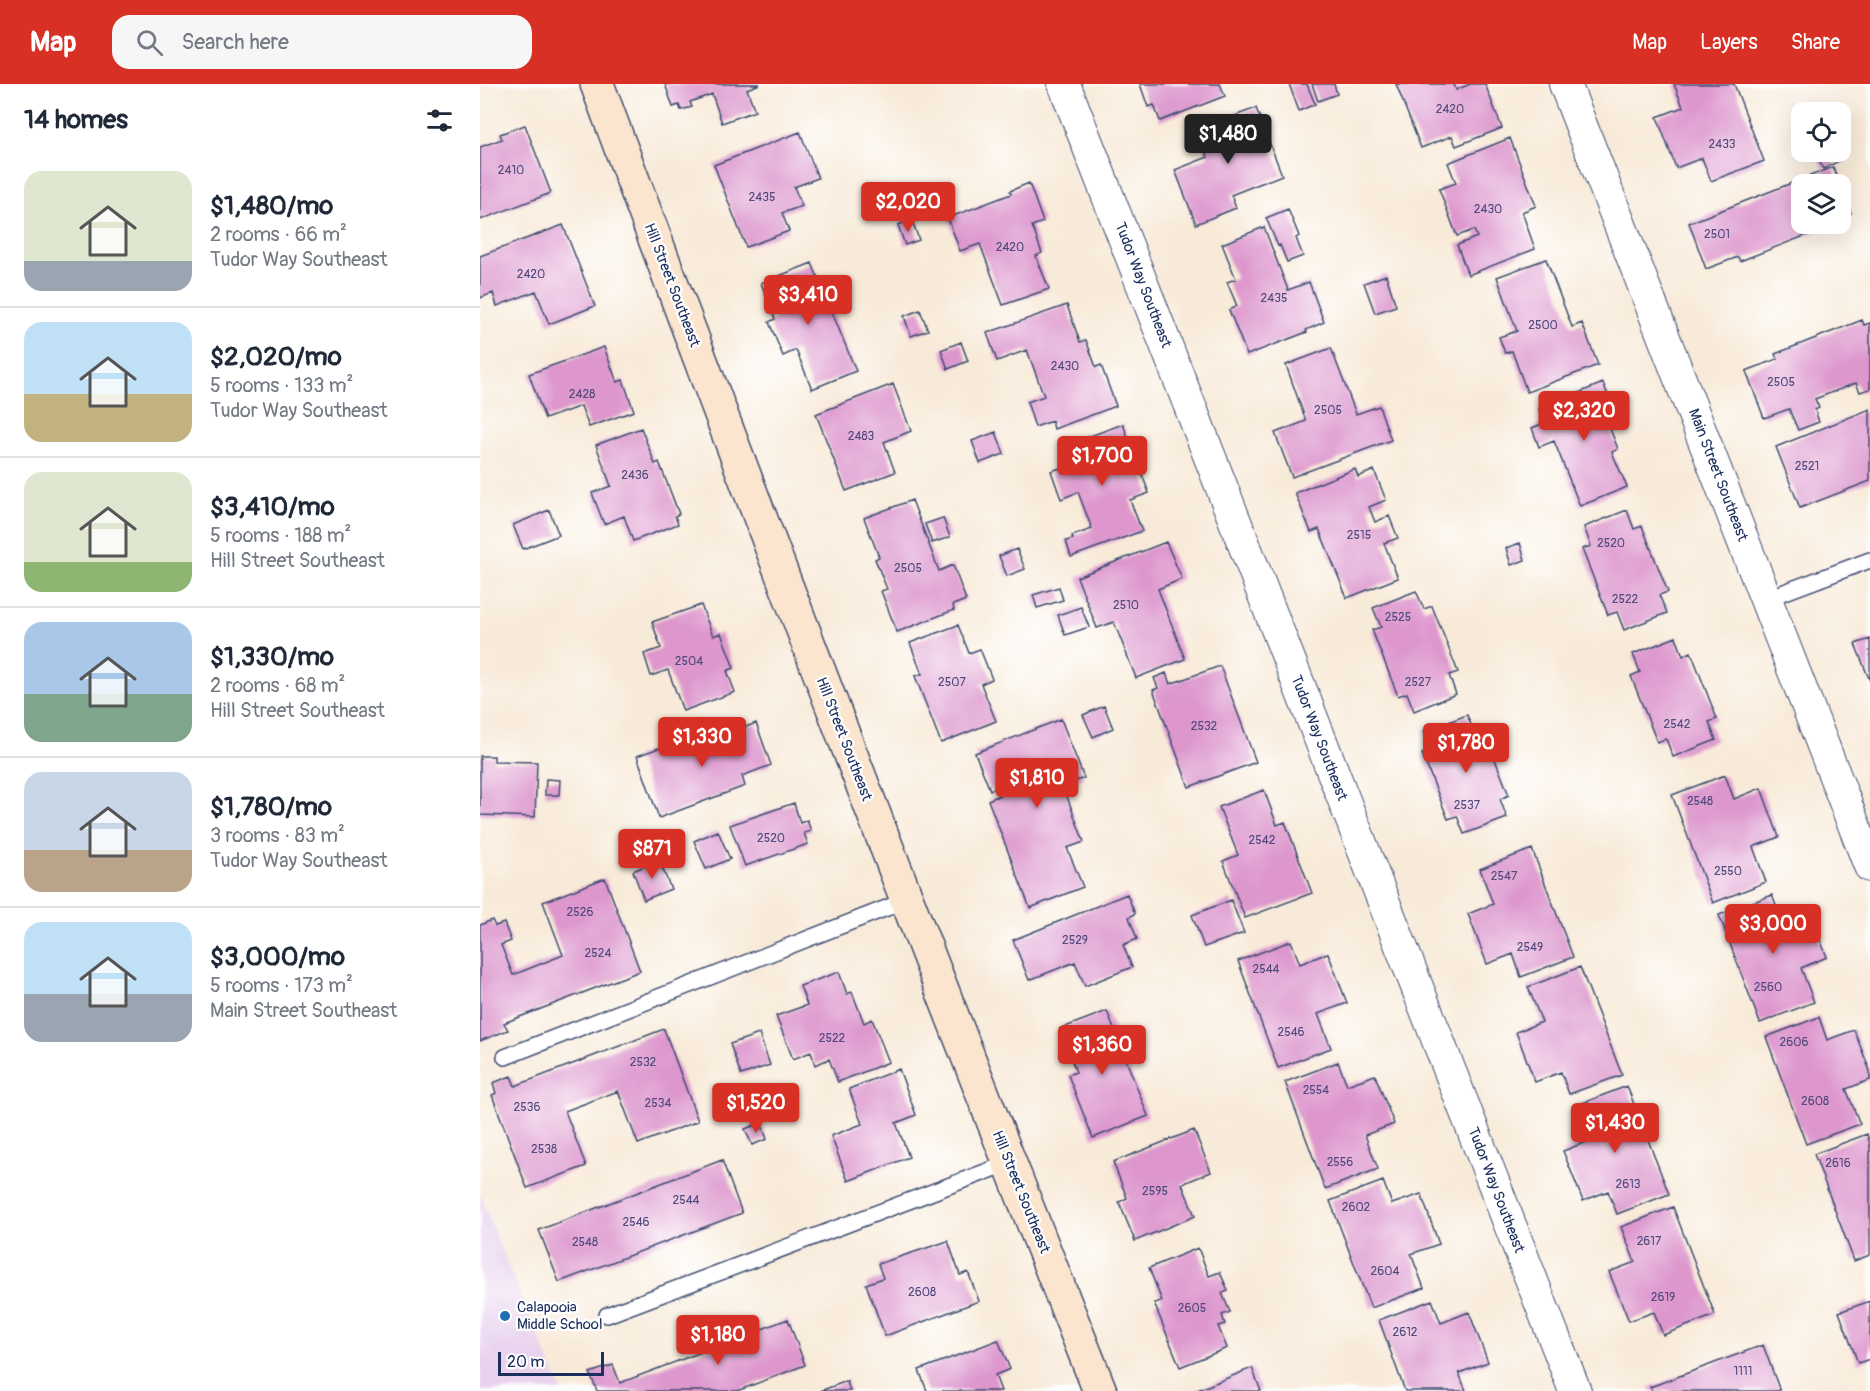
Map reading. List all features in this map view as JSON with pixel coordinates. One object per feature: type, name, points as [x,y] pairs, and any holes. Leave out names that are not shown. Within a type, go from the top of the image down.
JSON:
[{"type":"street","name":"Hill Street Southeast","points":[[597,84],[763,529],[906,900],[1100,1391]]},
{"type":"street","name":"Tudor Way Southeast","points":[[1064,84],[1575,1391]]},
{"type":"street","name":"Main Street Southeast","points":[[1565,84],[1868,853]]},
{"type":"lane","points":[[1766,599],[1870,560]]},
{"type":"lane","points":[[505,1057],[906,900]]},
{"type":"lane","points":[[607,1315],[1009,1162]]},
{"type":"shaded area","name":"Calapooia Middle School","points":[[480,1193],[497,1240],[562,1391],[480,1391]]},
{"type":"building","points":[[665,84],[760,84],[747,89],[755,111],[722,123],[712,94],[690,102],[692,107],[681,110],[679,105],[673,107]]},
{"type":"building","points":[[1140,84],[1220,84],[1225,96],[1160,121],[1154,105],[1148,107]]},
{"type":"building","points":[[1289,84],[1307,84],[1315,104],[1299,111]]},
{"type":"building","points":[[1312,84],[1334,84],[1337,94],[1318,101]]},
{"type":"building","points":[[1396,84],[1454,84],[1456,90],[1470,84],[1485,84],[1502,128],[1456,146],[1452,136],[1421,148]]},
{"type":"building","points":[[1674,84],[1734,84],[1764,161],[1711,181],[1702,158],[1676,168],[1657,117],[1683,107]]},
{"type":"building","points":[[1256,108],[1282,175],[1231,195],[1236,208],[1196,224],[1175,170],[1208,157],[1197,130]]},
{"type":"building","points":[[525,125],[551,193],[480,220],[480,147],[502,139],[500,134]]},
{"type":"building","points":[[800,132],[818,178],[794,187],[802,206],[782,213],[789,231],[746,247],[714,165]]},
{"type":"building","points":[[1510,138],[1536,206],[1522,212],[1535,249],[1468,275],[1457,245],[1477,237],[1474,230],[1457,236],[1439,189],[1456,183],[1448,163]]},
{"type":"building","points":[[1820,162],[1837,162],[1823,169]]},
{"type":"building","points":[[1833,167],[1836,174],[1815,174]]},
{"type":"building","points":[[1029,183],[1043,222],[1032,226],[1042,253],[1036,256],[1049,289],[1003,305],[980,244],[960,251],[948,218],[1011,194],[1010,191]]},
{"type":"building","points":[[1791,183],[1791,234],[1810,234],[1740,261],[1738,257],[1706,269],[1689,223]]},
{"type":"building","points":[[1288,209],[1299,236],[1296,238],[1303,256],[1287,262],[1266,218]]},
{"type":"building","points":[[912,220],[919,240],[905,245],[898,225]]},
{"type":"building","points":[[563,225],[595,306],[549,324],[536,291],[497,306],[493,293],[480,298],[480,256]]},
{"type":"building","points":[[1264,227],[1288,290],[1309,282],[1324,322],[1306,330],[1307,332],[1247,355],[1229,310],[1237,306],[1227,282],[1236,279],[1222,244]]},
{"type":"building","points":[[1546,259],[1572,327],[1582,323],[1598,365],[1527,392],[1512,351],[1505,353],[1499,337],[1517,331],[1497,277]]},
{"type":"building","points":[[812,263],[856,371],[812,389],[796,350],[783,356],[769,322],[775,319],[761,283]]},
{"type":"building","points":[[1386,275],[1396,306],[1375,313],[1364,283]]},
{"type":"building","points":[[1067,305],[1080,342],[1086,340],[1096,367],[1101,365],[1116,406],[1054,429],[1052,421],[1035,427],[1027,402],[1044,396],[1027,350],[997,361],[987,333]]},
{"type":"building","points":[[920,310],[928,330],[911,336],[904,316]]},
{"type":"building","points":[[1862,320],[1864,325],[1870,323],[1870,389],[1860,392],[1856,383],[1815,399],[1819,408],[1815,410],[1819,422],[1798,430],[1789,409],[1764,418],[1746,371],[1777,359],[1775,354]]},
{"type":"building","points":[[961,342],[968,361],[948,369],[941,350]]},
{"type":"building","points":[[604,347],[617,382],[623,380],[634,411],[589,427],[581,406],[545,419],[529,374]]},
{"type":"building","points":[[1331,348],[1356,414],[1379,406],[1391,440],[1292,477],[1275,433],[1306,421],[1286,365]]},
{"type":"building","points":[[1603,383],[1619,422],[1609,426],[1618,449],[1612,452],[1627,487],[1580,506],[1554,441],[1539,447],[1532,428],[1544,423],[1539,409]]},
{"type":"building","points":[[893,384],[911,431],[884,442],[895,472],[846,491],[816,414]]},
{"type":"building","points":[[1870,409],[1870,481],[1800,508],[1776,447]]},
{"type":"building","points":[[1123,424],[1149,493],[1130,500],[1142,531],[1071,557],[1066,541],[1073,539],[1072,536],[1092,529],[1078,492],[1061,499],[1051,471],[1067,466],[1060,447]]},
{"type":"building","points":[[641,428],[655,464],[659,462],[679,514],[675,516],[678,524],[633,541],[624,516],[604,524],[592,493],[611,486],[596,445]]},
{"type":"building","points":[[996,432],[1004,454],[980,463],[972,441]]},
{"type":"building","points":[[1355,469],[1358,477],[1374,470],[1386,500],[1369,507],[1375,522],[1389,516],[1398,538],[1384,543],[1398,578],[1347,598],[1319,529],[1311,532],[1295,493]]},
{"type":"building","points":[[912,500],[939,571],[953,565],[966,600],[953,605],[954,610],[897,632],[881,591],[887,589],[875,559],[879,557],[864,518]]},
{"type":"building","points":[[549,510],[559,535],[523,549],[513,525]]},
{"type":"building","points":[[1627,510],[1634,529],[1642,526],[1668,592],[1659,595],[1667,613],[1624,630],[1617,612],[1608,615],[1582,549],[1591,546],[1584,527]]},
{"type":"building","points":[[943,518],[950,537],[932,543],[925,524]]},
{"type":"building","points":[[1166,542],[1182,579],[1158,589],[1185,659],[1136,678],[1114,622],[1097,628],[1077,577]]},
{"type":"building","points":[[1520,543],[1525,560],[1511,565],[1506,548]]},
{"type":"building","points":[[1017,549],[1025,569],[1007,576],[999,556]]},
{"type":"building","points":[[1059,587],[1063,600],[1037,608],[1033,595]]},
{"type":"building","points":[[1416,591],[1424,609],[1432,606],[1458,672],[1449,675],[1456,694],[1414,711],[1407,693],[1398,696],[1372,630],[1381,627],[1373,608]]},
{"type":"building","points":[[701,605],[713,636],[721,633],[734,668],[727,671],[735,692],[683,711],[668,670],[651,676],[644,654],[661,648],[652,622]]},
{"type":"building","points":[[1081,607],[1089,627],[1065,635],[1058,615]]},
{"type":"building","points":[[958,625],[969,653],[980,649],[992,679],[981,684],[996,721],[941,743],[915,676],[922,674],[910,643]]},
{"type":"building","points":[[1676,637],[1683,656],[1691,652],[1717,719],[1709,722],[1716,740],[1673,757],[1666,739],[1657,742],[1631,676],[1640,672],[1633,654]]},
{"type":"building","points":[[1870,639],[1870,681],[1855,644]]},
{"type":"building","points":[[1220,666],[1256,762],[1189,787],[1153,690],[1158,688],[1154,678],[1166,673],[1170,684]]},
{"type":"building","points":[[1104,706],[1113,728],[1093,737],[1083,715]]},
{"type":"building","points":[[1467,715],[1474,732],[1483,729],[1509,795],[1500,799],[1507,818],[1464,834],[1457,816],[1448,819],[1422,754],[1431,750],[1424,731]]},
{"type":"building","points":[[1061,719],[1084,778],[1063,786],[1084,842],[1067,848],[1083,887],[1030,908],[988,800],[1020,787],[1017,779],[990,790],[975,753]]},
{"type":"building","points":[[756,723],[771,765],[742,776],[745,786],[659,818],[637,756],[714,728],[718,738]]},
{"type":"building","points":[[480,756],[494,756],[494,761],[537,762],[535,817],[480,815]]},
{"type":"building","points":[[1725,775],[1734,799],[1761,788],[1779,837],[1753,847],[1766,882],[1713,903],[1672,795]]},
{"type":"building","points":[[546,779],[560,780],[559,795],[545,795]]},
{"type":"building","points":[[1264,790],[1277,825],[1285,822],[1312,893],[1245,918],[1223,861],[1238,855],[1219,807]]},
{"type":"building","points":[[794,803],[800,823],[807,820],[811,831],[804,833],[808,844],[745,866],[730,825]]},
{"type":"building","points":[[718,831],[730,859],[706,869],[694,841]]},
{"type":"building","points":[[1532,849],[1573,957],[1521,977],[1513,954],[1487,964],[1468,914],[1493,904],[1480,869]]},
{"type":"building","points":[[659,860],[671,889],[644,900],[633,871]]},
{"type":"building","points":[[605,878],[640,971],[504,1023],[508,1030],[480,1041],[480,925],[492,920],[495,926],[504,923],[511,941],[501,945],[513,975],[563,955],[543,902]]},
{"type":"building","points":[[1127,894],[1135,914],[1129,917],[1137,939],[1123,945],[1132,967],[1085,986],[1075,962],[1029,980],[1013,940]]},
{"type":"building","points":[[1772,895],[1781,919],[1808,908],[1827,957],[1801,968],[1814,1002],[1760,1023],[1719,915]]},
{"type":"building","points":[[1231,900],[1244,933],[1204,947],[1192,915]]},
{"type":"building","points":[[1291,941],[1300,964],[1328,953],[1347,1003],[1318,1014],[1331,1048],[1278,1068],[1238,961]]},
{"type":"building","points":[[1580,967],[1622,1075],[1569,1094],[1561,1072],[1535,1082],[1516,1032],[1542,1022],[1528,987]]},
{"type":"building","points":[[839,972],[847,994],[852,992],[864,1023],[872,1019],[889,1062],[838,1082],[829,1059],[815,1065],[811,1052],[793,1059],[776,1016],[807,1005],[800,986]]},
{"type":"building","points":[[1107,1011],[1148,1116],[1093,1138],[1068,1075],[1076,1072],[1060,1029]]},
{"type":"building","points":[[1819,1017],[1827,1040],[1854,1030],[1870,1071],[1870,1080],[1846,1089],[1860,1124],[1806,1144],[1766,1037]]},
{"type":"building","points":[[664,1029],[698,1121],[638,1144],[618,1091],[565,1111],[586,1166],[527,1188],[492,1095],[496,1093],[493,1083],[511,1076],[515,1086]]},
{"type":"building","points":[[759,1034],[770,1065],[741,1075],[730,1044]]},
{"type":"building","points":[[1338,1062],[1347,1085],[1375,1075],[1394,1124],[1365,1135],[1378,1169],[1325,1189],[1285,1082]]},
{"type":"building","points":[[899,1069],[916,1115],[896,1123],[909,1157],[848,1181],[831,1136],[862,1124],[849,1089]]},
{"type":"building","points":[[1627,1086],[1669,1194],[1617,1214],[1608,1191],[1583,1201],[1563,1151],[1589,1141],[1575,1106]]},
{"type":"building","points":[[761,1123],[767,1139],[752,1145],[745,1129]]},
{"type":"building","points":[[1194,1130],[1211,1172],[1182,1184],[1195,1216],[1135,1241],[1119,1202],[1127,1198],[1113,1162]]},
{"type":"building","points":[[1867,1134],[1870,1144],[1870,1255],[1854,1261],[1814,1154]]},
{"type":"building","points":[[722,1160],[742,1213],[559,1282],[539,1230]]},
{"type":"building","points":[[1383,1181],[1392,1204],[1421,1194],[1439,1244],[1411,1254],[1424,1288],[1371,1308],[1330,1201]]},
{"type":"building","points":[[1673,1207],[1715,1315],[1663,1335],[1654,1312],[1629,1321],[1609,1272],[1635,1262],[1621,1227]]},
{"type":"building","points":[[948,1241],[960,1275],[968,1272],[979,1301],[885,1336],[866,1284],[883,1278],[878,1264]]},
{"type":"building","points":[[1198,1248],[1209,1276],[1220,1272],[1228,1291],[1222,1293],[1230,1312],[1222,1315],[1225,1324],[1218,1326],[1227,1348],[1180,1367],[1154,1303],[1162,1301],[1149,1268]]},
{"type":"building","points":[[1432,1300],[1441,1323],[1469,1312],[1488,1362],[1459,1373],[1466,1391],[1405,1391],[1379,1320]]},
{"type":"building","points":[[1870,1301],[1870,1359],[1858,1363],[1839,1312]]},
{"type":"building","points":[[788,1319],[805,1365],[737,1391],[597,1391],[590,1373],[613,1365],[620,1383]]},
{"type":"building","points":[[998,1340],[1010,1369],[995,1375],[1001,1391],[927,1391],[919,1370]]},
{"type":"building","points":[[1763,1345],[1780,1391],[1652,1391],[1650,1387]]},
{"type":"building","points":[[1252,1368],[1261,1391],[1195,1391]]},
{"type":"building","points":[[847,1381],[850,1391],[820,1391]]},
{"type":"place","name":"Calapooia Middle School","points":[[505,1316]]}]
